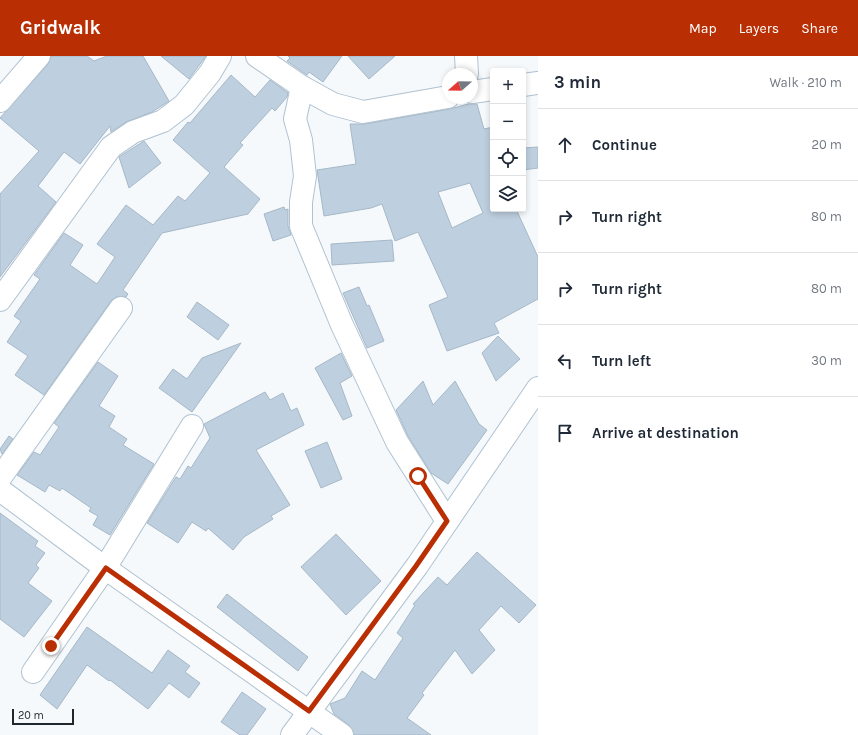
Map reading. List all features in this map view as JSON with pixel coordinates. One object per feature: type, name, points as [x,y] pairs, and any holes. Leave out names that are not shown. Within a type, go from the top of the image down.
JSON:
[{"type":"street","points":[[0,101],[39,56]]},
{"type":"street","points":[[0,300],[111,147],[133,132],[163,121],[184,105],[210,73],[220,56]]},
{"type":"street","points":[[257,56],[302,87],[333,104],[363,112],[442,97]]},
{"type":"street","points":[[466,56],[467,68]]},
{"type":"street","points":[[526,85],[538,83]]},
{"type":"street","points":[[302,87],[295,119],[301,140],[305,176],[301,202],[301,226],[342,325],[397,442],[447,521]]},
{"type":"street","points":[[478,91],[490,89]]},
{"type":"street","points":[[0,478],[121,308]]},
{"type":"street","points":[[292,735],[416,566],[538,388]]},
{"type":"street","points":[[33,672],[106,568],[192,426]]},
{"type":"street","points":[[0,490],[106,568],[342,735]]},
{"type":"building","points":[[51,56],[87,56],[94,61],[107,56],[143,56],[169,101],[152,112],[126,122],[111,132],[110,126],[80,164],[64,152],[38,186],[56,202],[0,277],[0,194],[39,151],[0,118],[48,64]]},
{"type":"building","points":[[161,56],[206,56],[189,79]]},
{"type":"building","points":[[288,56],[342,56],[323,82],[309,72],[307,75],[287,61],[290,58]]},
{"type":"building","points":[[348,56],[395,56],[369,79]]},
{"type":"building","points":[[231,75],[255,97],[270,80],[288,93],[287,97],[275,111],[272,108],[240,143],[243,145],[224,167],[260,199],[248,214],[162,233],[123,290],[128,294],[126,297],[116,297],[111,301],[44,395],[15,375],[28,356],[7,342],[21,321],[14,316],[40,279],[34,275],[64,233],[83,245],[70,265],[97,284],[115,257],[97,244],[126,205],[153,225],[178,196],[185,201],[210,173],[173,140],[188,122],[190,123]]},
{"type":"building","points":[[468,104],[477,104],[484,129],[490,128],[490,212],[517,212],[538,257],[538,299],[494,323],[499,333],[447,351],[429,305],[448,297],[418,232],[395,241],[382,204],[371,208],[324,216],[317,170],[356,164],[350,124],[365,124],[450,109]],"holes":[[[470,183],[483,213],[452,228],[438,192]]]},
{"type":"building","points":[[144,141],[161,163],[129,188],[119,157]]},
{"type":"building","points":[[538,147],[538,168],[526,170],[526,148]]},
{"type":"building","points":[[284,207],[285,210],[288,209],[288,226],[291,235],[273,241],[264,214]]},
{"type":"building","points":[[392,240],[394,261],[332,265],[331,244]]},
{"type":"building","points":[[359,287],[367,306],[369,305],[384,341],[367,348],[343,293]]},
{"type":"building","points":[[197,302],[229,325],[218,340],[187,317]]},
{"type":"building","points":[[498,336],[520,359],[496,381],[482,353]]},
{"type":"building","points":[[241,343],[192,412],[159,388],[173,369],[187,379],[202,358]]},
{"type":"building","points":[[341,353],[352,376],[340,383],[352,416],[343,420],[315,368]]},
{"type":"building","points":[[98,362],[118,376],[99,406],[115,416],[109,427],[127,439],[123,445],[154,464],[110,535],[93,525],[98,516],[89,511],[91,508],[62,488],[60,491],[49,485],[45,492],[17,475],[34,452],[40,455],[59,427],[54,423]]},
{"type":"building","points":[[423,381],[433,405],[455,381],[479,424],[487,430],[448,484],[431,473],[408,436],[396,410]]},
{"type":"building","points":[[265,392],[270,400],[283,393],[291,411],[297,408],[304,425],[256,450],[290,505],[271,516],[273,519],[244,537],[233,550],[208,528],[206,531],[192,522],[178,543],[147,523],[176,477],[180,479],[188,466],[191,468],[210,438],[204,424]]},
{"type":"building","points":[[9,436],[13,439],[2,454],[0,449]]},
{"type":"building","points":[[327,442],[342,479],[321,488],[305,451]]},
{"type":"building","points":[[0,513],[38,541],[35,546],[45,553],[36,565],[39,568],[28,583],[52,601],[24,637],[0,619]]},
{"type":"building","points":[[336,534],[381,581],[346,615],[301,567]]},
{"type":"building","points":[[477,552],[536,605],[519,623],[501,606],[479,630],[495,650],[472,674],[455,650],[422,693],[424,695],[407,718],[431,735],[354,735],[349,725],[334,714],[330,704],[345,698],[362,671],[375,680],[403,638],[397,633],[415,605],[413,604],[438,577],[447,585]]},
{"type":"building","points":[[227,594],[308,657],[298,671],[217,607]]},
{"type":"building","points":[[87,627],[152,673],[168,650],[190,666],[185,672],[200,683],[189,698],[169,683],[148,709],[110,680],[109,681],[87,665],[57,709],[40,695]]},
{"type":"building","points":[[242,692],[266,709],[247,735],[240,735],[221,722]]},
{"type":"route","points":[[51,646],[106,568],[309,711],[416,566],[447,521],[418,476]]}]
